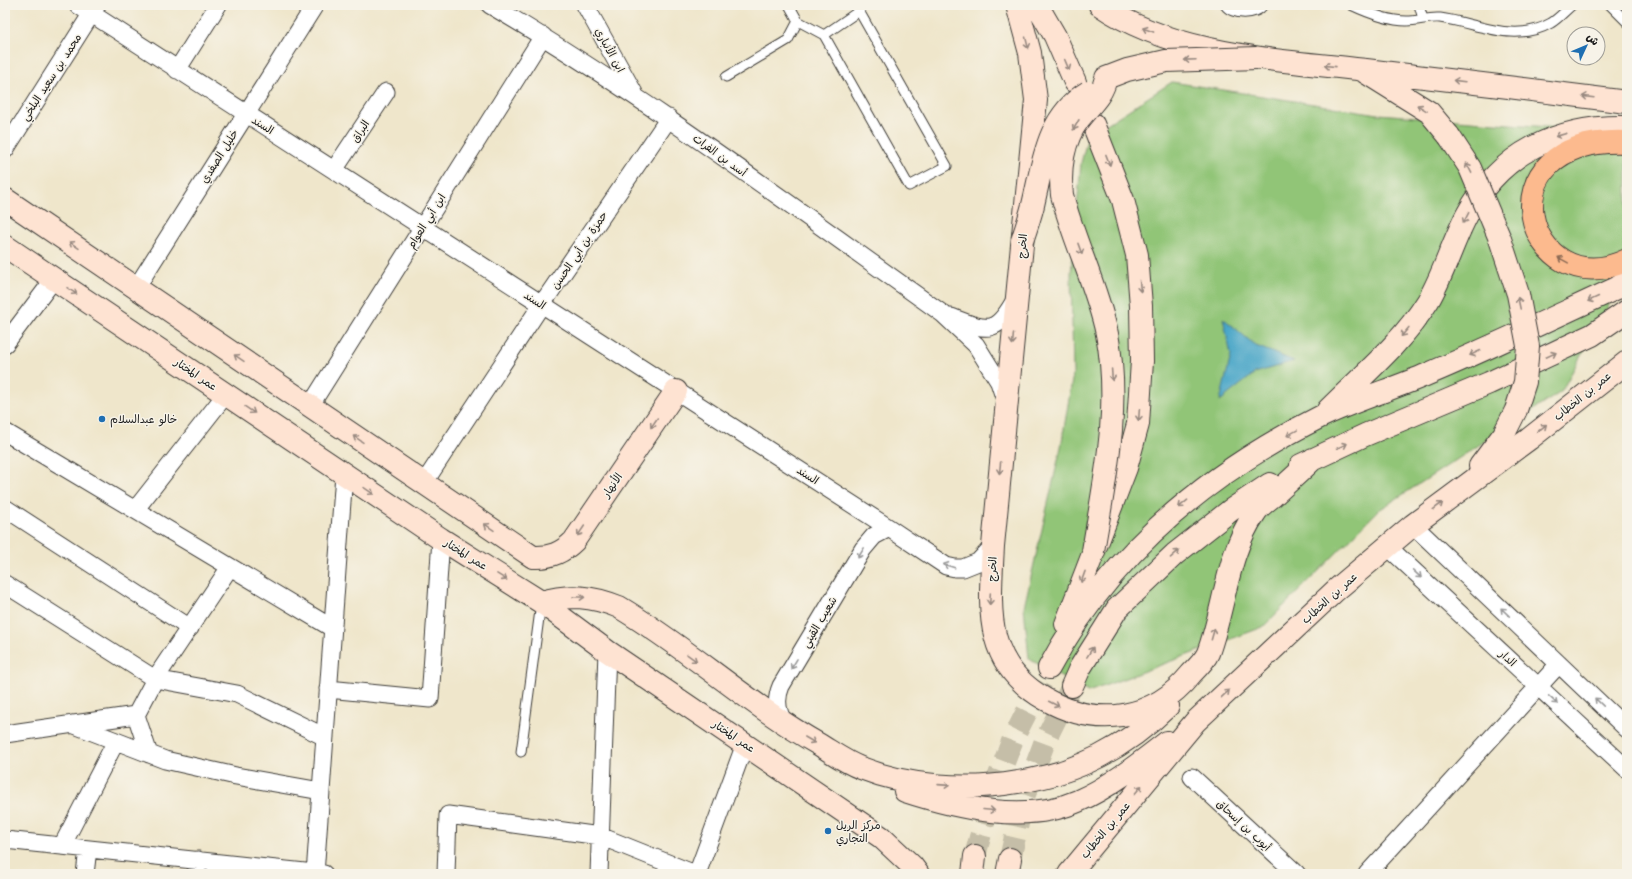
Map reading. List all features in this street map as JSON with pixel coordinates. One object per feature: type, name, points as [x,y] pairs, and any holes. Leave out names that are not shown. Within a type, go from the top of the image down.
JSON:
[{"type":"main road","name":"الخرج","points":[[1017,5],[1030,54],[1036,100],[993,546],[990,607],[991,621],[999,648],[1013,672],[1039,696],[1062,708],[1102,717],[1129,714],[1142,710],[1166,698],[1176,690],[1208,654],[1238,544],[1255,512],[1313,460]]},
{"type":"main road","points":[[1038,5],[1055,36],[1075,82]]},
{"type":"main road","points":[[1100,5],[1139,27],[1171,39],[1257,58],[1624,98]]},
{"type":"main road","points":[[1022,241],[1032,206],[1041,165],[1052,131],[1060,117],[1074,102],[1106,78],[1126,70],[1166,61],[1257,58]]},
{"type":"main road","points":[[1360,69],[1428,112],[1449,136],[1473,175],[1500,240],[1518,294],[1528,346],[1524,382],[1516,410],[1504,434],[1465,486]]},
{"type":"main road","points":[[1093,551],[1110,454],[1113,415],[1112,374],[1106,334],[1095,292],[1066,210],[1060,180],[1067,141],[1078,120],[1103,90],[1106,78]]},
{"type":"main road","points":[[1094,124],[1123,200],[1137,255],[1141,306],[1142,361],[1138,424],[1126,468],[1049,668],[1067,635],[1098,592],[1141,543],[1185,503],[1240,463],[1322,416],[1428,374],[1617,288],[1627,280]]},
{"type":"main road","points":[[1322,416],[1400,338],[1415,319],[1439,278],[1467,214],[1494,177],[1510,161],[1532,147],[1557,136],[1609,126],[1627,127]]},
{"type":"main road","points":[[1627,142],[1593,143],[1563,152],[1540,174],[1534,188],[1532,204],[1533,219],[1538,234],[1547,247],[1558,258],[1573,265],[1588,268],[1604,268],[1627,260]]},
{"type":"main road","points":[[5,199],[424,483]]},
{"type":"main road","name":"عمر المختار","points":[[5,246],[441,539],[541,602],[608,651],[881,837],[912,866],[918,874]]},
{"type":"main road","points":[[1072,686],[1080,668],[1117,609],[1175,554],[1231,510],[1292,469],[1365,435],[1489,383],[1592,335],[1627,311]]},
{"type":"main road","name":"عمر بن الخطاب","points":[[1069,874],[1195,722],[1336,590],[1413,525],[1623,370]]},
{"type":"main road","name":"الأنهار","points":[[424,483],[533,557],[552,556],[561,552],[574,541],[676,391]]},
{"type":"main road","points":[[541,602],[554,598],[581,597],[594,598],[619,607],[789,728],[860,768],[905,791],[954,805],[1000,811],[1047,810],[1078,801],[1092,794],[1195,722]]},
{"type":"main road","points":[[860,768],[908,781],[959,787],[1009,784],[1058,774],[1082,766],[1105,754],[1148,724],[1188,687],[1202,667],[1208,654]]},
{"type":"street","points":[[177,70],[218,5]]},
{"type":"street","name":"خليل الصفدي","points":[[136,288],[315,5]]},
{"type":"street","name":"أسد بن الفرات","points":[[490,5],[543,36],[636,95],[943,314],[976,345],[999,382],[1006,405]]},
{"type":"street","name":"ابن الأنباري","points":[[585,5],[636,95]]},
{"type":"street","name":"السند","points":[[89,8],[177,70],[946,566],[963,568],[978,562],[993,546]]},
{"type":"street","name":"محمد بن سعيد البلخي","points":[[5,150],[89,8]]},
{"type":"street","name":"ابن أبي العوام","points":[[310,406],[543,36]]},
{"type":"street","name":"البراق","points":[[334,170],[386,92]]},
{"type":"street","name":"حمزة بن أبي الحسن","points":[[424,483],[542,304],[669,118]]},
{"type":"street","points":[[5,344],[54,279]]},
{"type":"street","name":"أسد بن الفرات","points":[[943,314],[979,328],[988,328],[999,324],[1006,316],[1017,297]]},
{"type":"street","points":[[135,510],[226,394]]},
{"type":"street","points":[[5,432],[332,628]]},
{"type":"street","points":[[5,840],[88,849],[197,867],[318,873],[321,791],[344,474]]},
{"type":"street","points":[[5,508],[190,628]]},
{"type":"street","points":[[1413,525],[1627,729]]},
{"type":"street","name":"شعيب القيني","points":[[789,728],[778,710],[778,697],[781,686],[863,549],[874,536],[889,528]]},
{"type":"street","points":[[328,689],[430,699],[441,539]]},
{"type":"street","name":"الدار","points":[[1388,547],[1627,769]]},
{"type":"street","points":[[149,754],[136,715],[155,679],[230,567]]},
{"type":"street","points":[[5,584],[155,679],[237,694],[325,737]]},
{"type":"street","points":[[599,874],[608,651]]},
{"type":"street","points":[[1367,874],[1559,664]]},
{"type":"street","points":[[5,734],[136,715]]},
{"type":"street","points":[[72,724],[165,760],[236,776],[321,791]]},
{"type":"street","points":[[62,846],[116,741]]},
{"type":"street","points":[[446,874],[448,815],[600,836],[696,874],[745,744]]},
{"type":"street","name":"أيوب بن إسحاق","points":[[1192,777],[1297,874]]},
{"type":"street","points":[[85,874],[88,849]]},
{"type":"lane","points":[[800,5],[790,8],[798,21],[824,34],[909,186],[947,166],[859,11],[824,34]]},
{"type":"lane","points":[[1225,5],[1231,11],[1253,13],[1259,11],[1263,5]]},
{"type":"lane","points":[[1351,5],[1375,15],[1390,19],[1406,21],[1440,18],[1500,31],[1520,32],[1535,30],[1552,22],[1572,5]]},
{"type":"lane","points":[[1419,5],[1423,19]]},
{"type":"lane","points":[[1610,5],[1627,22]]},
{"type":"lane","points":[[726,77],[788,40],[798,21]]},
{"type":"lane","points":[[521,752],[541,602]]},
{"type":"green space","points":[[1172,82],[1378,114],[1549,127],[1627,150],[1627,272],[1561,392],[1379,510],[1263,627],[1088,692],[1029,659],[1024,607],[1061,447],[1073,374],[1071,273],[1081,163],[1088,136]]},
{"type":"water","points":[[1223,318],[1256,346],[1294,361],[1255,373],[1220,401],[1231,355]]},
{"type":"tunnel","points":[[975,856],[991,796],[1013,739],[1049,668]]},
{"type":"tunnel","points":[[1010,859],[1024,797],[1045,741],[1072,686]]},
{"type":"place","name":"خالو عبدالسلام","points":[[102,419]]},
{"type":"place","name":"مركز الريل التجاري","points":[[828,831]]}]
